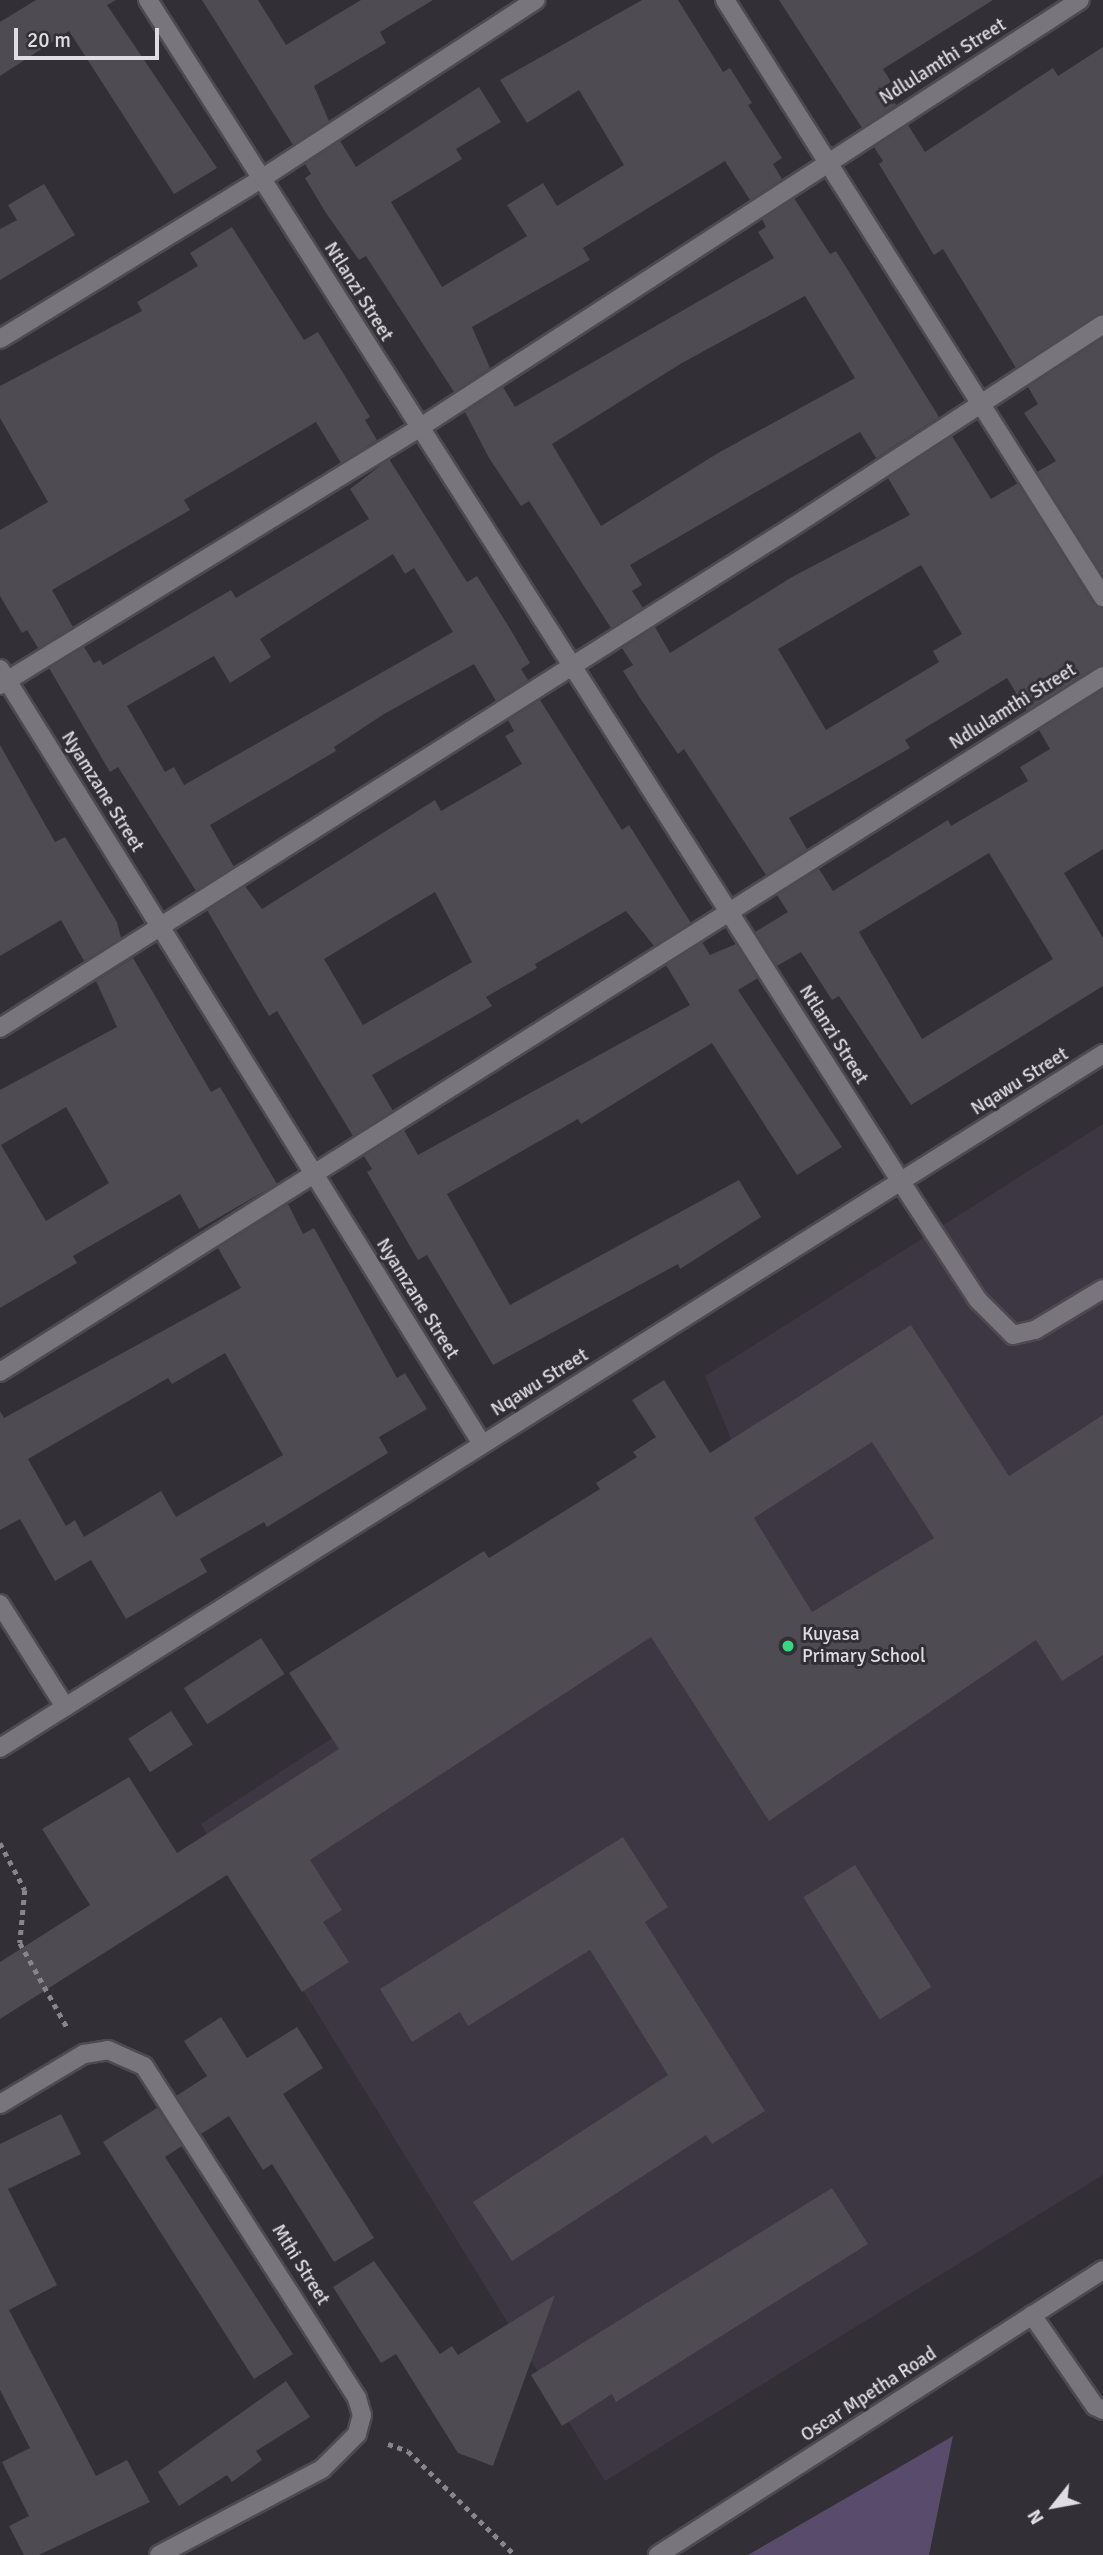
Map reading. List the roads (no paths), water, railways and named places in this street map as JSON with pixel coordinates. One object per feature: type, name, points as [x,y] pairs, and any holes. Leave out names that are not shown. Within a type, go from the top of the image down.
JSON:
[{"type":"street","name":"Ntlanzi Street","points":[[148,0],[978,1300],[1005,1330],[1023,1334],[1103,1289]]},
{"type":"street","points":[[0,339],[261,178],[536,0]]},
{"type":"street","points":[[725,0],[1103,597]]},
{"type":"street","name":"Ndlulamthi Street","points":[[419,428],[827,160],[1080,0]]},
{"type":"street","points":[[0,1028],[571,664],[792,527],[1103,324]]},
{"type":"street","name":"Nyamzane Street","points":[[419,428],[243,531],[2,678],[160,926],[482,1444]]},
{"type":"street","name":"Ndlulamthi Street","points":[[729,911],[1103,676]]},
{"type":"street","points":[[0,1372],[538,1037],[729,911]]},
{"type":"street","name":"Nqawu Street","points":[[0,1748],[1103,1054]]},
{"type":"street","points":[[0,1604],[65,1707]]},
{"type":"street","name":"Mthi Street","points":[[0,2104],[84,2054],[108,2050],[129,2055],[158,2082],[341,2369],[362,2415],[357,2434],[322,2469],[279,2496],[159,2555]]},
{"type":"street","name":"Oscar Mpetha Road","points":[[658,2555],[1103,2270]]},
{"type":"street","points":[[1032,2315],[1094,2406],[1103,2410]]},
{"type":"place","name":"Kuyasa Primary School","points":[[788,1646]]}]
